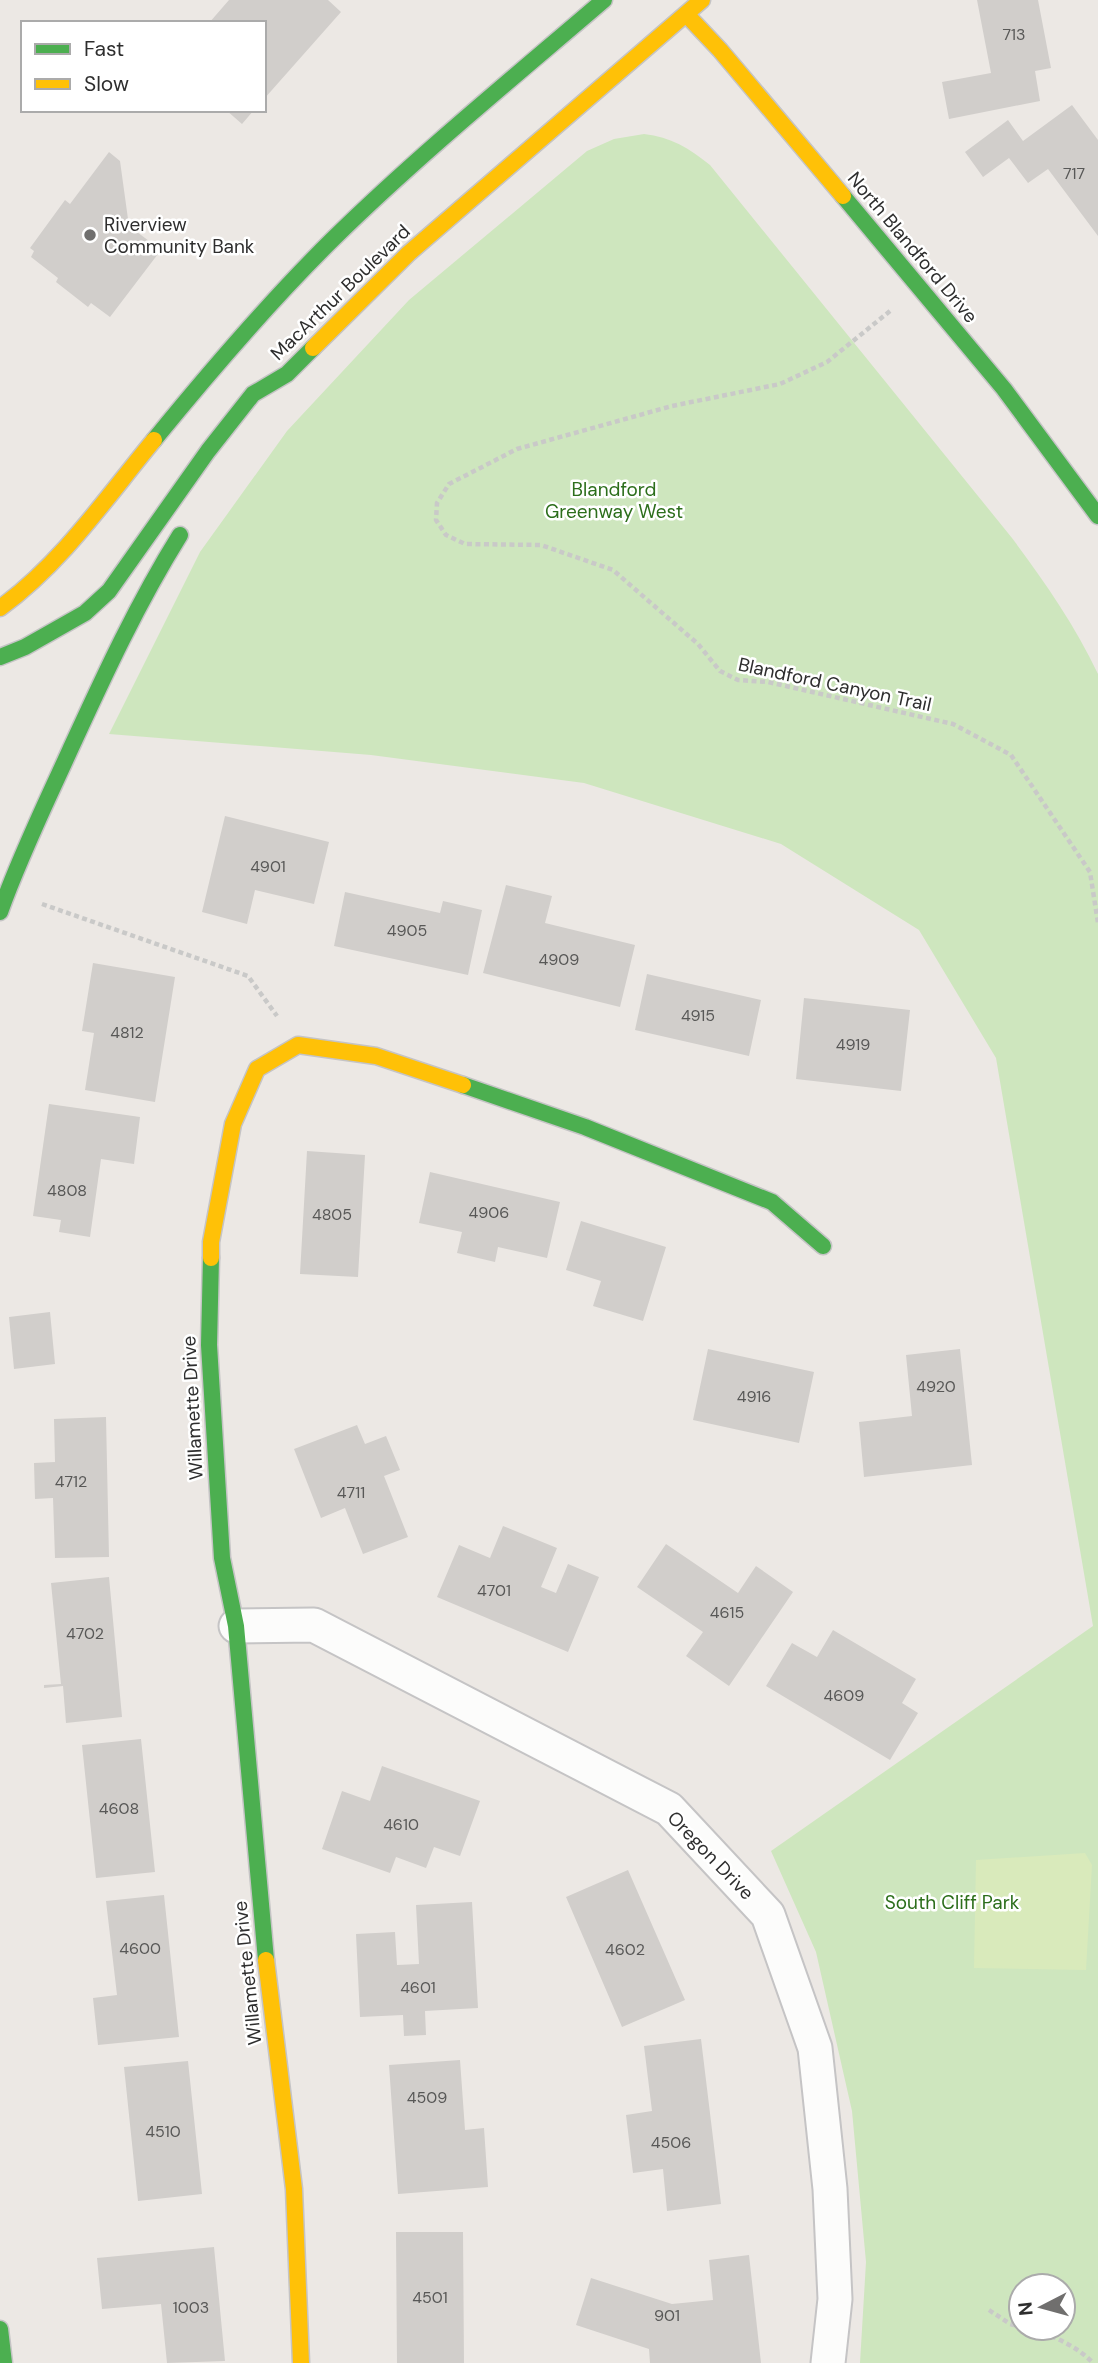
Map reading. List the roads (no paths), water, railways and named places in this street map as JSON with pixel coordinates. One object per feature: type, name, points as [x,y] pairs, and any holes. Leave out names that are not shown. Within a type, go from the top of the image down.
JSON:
[{"type":"street","name":"MacArthur Boulevard","points":[[0,608],[52,565],[200,384],[296,277],[364,210],[604,0]]},
{"type":"street","name":"MacArthur Boulevard","points":[[0,657],[57,630],[85,613],[108,591],[253,394],[287,374],[409,253],[702,0]]},
{"type":"street","name":"North Blandford Drive","points":[[686,14],[720,50],[1004,389],[1098,516]]},
{"type":"street","points":[[277,399],[287,374]]},
{"type":"street","points":[[0,912],[6,892],[132,616],[190,520]]},
{"type":"street","name":"Willamette Drive","points":[[302,2363],[294,2189],[270,2003],[236,1626],[221,1546],[209,1345],[211,1242],[233,1124],[257,1069],[298,1045],[376,1056],[585,1126],[772,1202],[823,1246]]},
{"type":"street","name":"Oregon Drive","points":[[236,1626],[314,1625],[669,1809],[768,1914],[815,2048],[830,2189],[835,2299],[828,2363]]},
{"type":"street","points":[[0,2329],[4,2363]]},
{"type":"place","name":"Riverview Community Bank","points":[[90,235]]},
{"type":"park label","name":"Blandford Greenway West","points":[[614,500]]},
{"type":"park label","name":"South Cliff Park","points":[[952,1902]]}]
